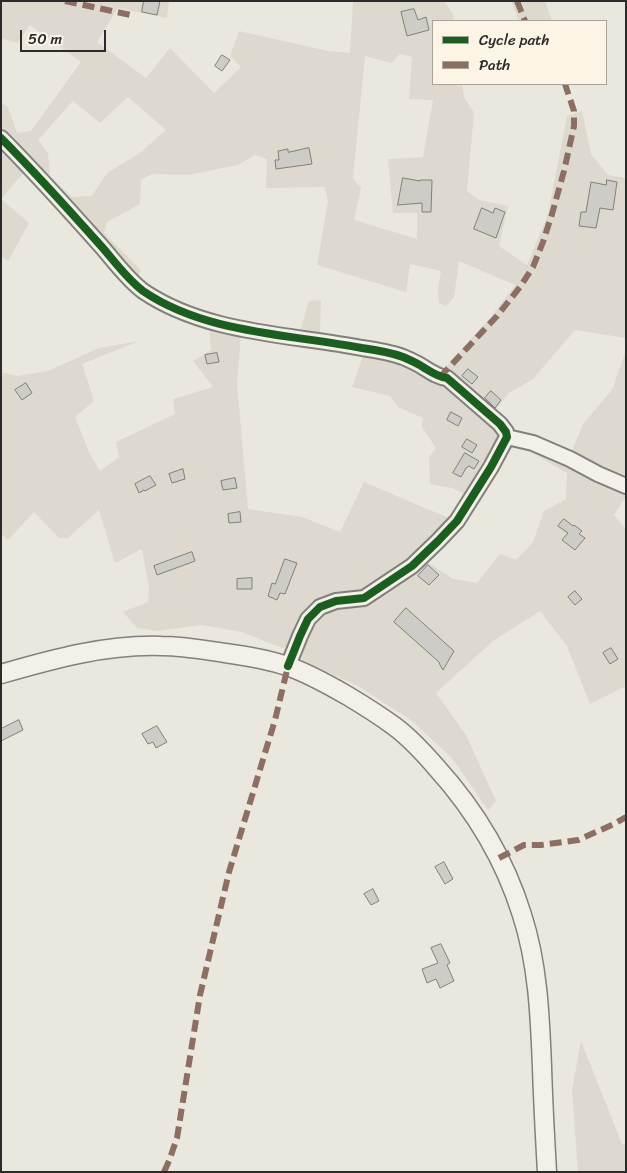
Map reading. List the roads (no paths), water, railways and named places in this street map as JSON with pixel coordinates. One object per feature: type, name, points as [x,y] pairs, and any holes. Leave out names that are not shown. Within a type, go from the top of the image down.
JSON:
[{"type":"main road","points":[[1,674],[73,655],[111,649],[161,646],[244,656],[288,666],[326,683],[395,727],[416,746],[451,783],[472,811],[499,858],[523,916],[536,978],[540,1013],[547,1172]]},
{"type":"street","points":[[1,138],[132,282],[160,301],[190,315],[248,330],[378,350],[401,357],[440,377],[447,378],[500,424],[506,432],[507,437],[491,467],[457,521],[412,566],[387,584],[364,598],[336,601],[320,607],[308,619],[288,666]]},
{"type":"street","points":[[507,437],[552,451],[626,486]]}]
